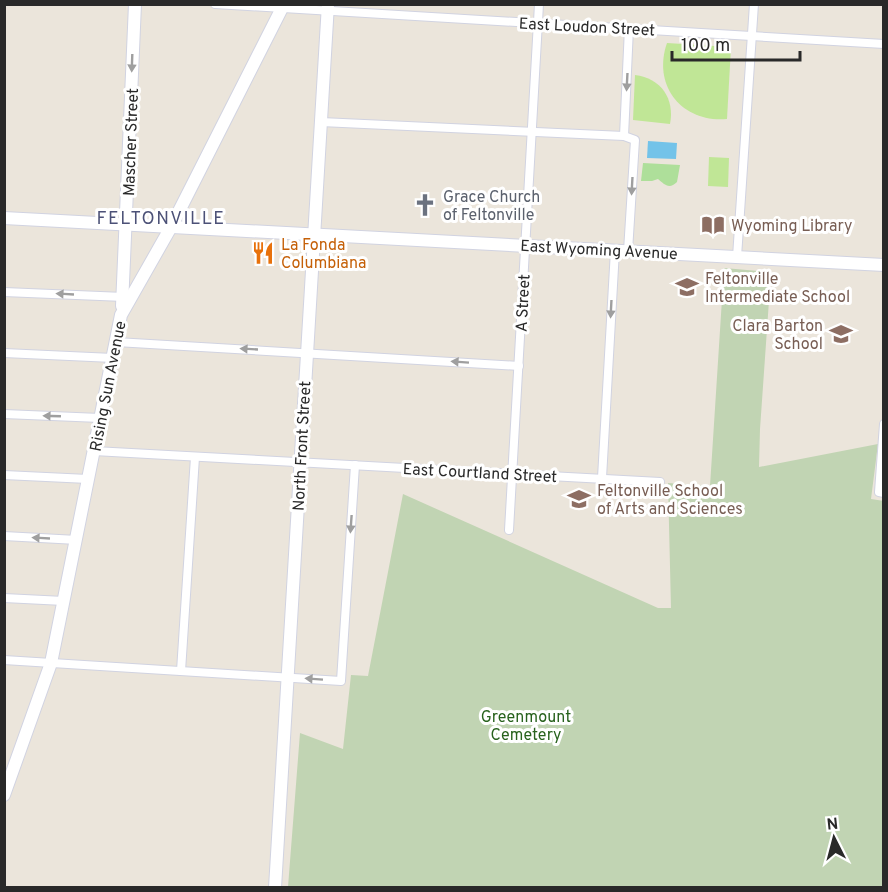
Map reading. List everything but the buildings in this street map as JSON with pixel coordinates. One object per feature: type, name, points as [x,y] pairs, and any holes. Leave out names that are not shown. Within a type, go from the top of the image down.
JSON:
[{"type":"street","name":"Mascher Street","points":[[121,315],[124,297],[135,4]]},
{"type":"street","name":"East Loudon Street","points":[[215,4],[328,8],[537,24],[884,44]]},
{"type":"street","name":"A Street","points":[[509,530],[539,4]]},
{"type":"street","points":[[737,256],[754,4]]},
{"type":"street","name":"Rising Sun Avenue","points":[[4,795],[51,663],[121,315],[171,226],[283,7]]},
{"type":"street","name":"North Front Street","points":[[275,888],[328,8]]},
{"type":"street","points":[[624,136],[629,28]]},
{"type":"street","points":[[321,122],[624,136],[635,140],[628,251]]},
{"type":"street","name":"East Wyoming Avenue","points":[[4,218],[884,265]]},
{"type":"street","points":[[602,478],[615,250]]},
{"type":"street","points":[[4,291],[124,297]]},
{"type":"street","points":[[116,342],[519,366]]},
{"type":"street","points":[[4,353],[113,358]]},
{"type":"street","points":[[4,414],[100,418]]},
{"type":"street","points":[[881,492],[884,424]]},
{"type":"street","name":"East Courtland Street","points":[[94,451],[660,482]]},
{"type":"street","points":[[180,671],[195,457]]},
{"type":"street","points":[[4,660],[340,681],[355,465]]},
{"type":"street","points":[[4,475],[88,479]]},
{"type":"street","points":[[4,536],[76,540]]},
{"type":"street","points":[[4,598],[64,601]]},
{"type":"green space","points":[[667,43],[731,47],[727,119],[711,119],[697,115],[674,99],[664,74],[663,59]]},
{"type":"green space","points":[[635,75],[652,80],[664,91],[670,106],[670,124],[633,120]]},
{"type":"green space","points":[[709,157],[729,158],[728,187],[708,186]]},
{"type":"green space","points":[[643,163],[680,165],[677,182],[669,186],[658,179],[641,181]]},
{"type":"green space","name":"Greenmount Cemetery","points":[[724,268],[771,272],[759,467],[878,444],[871,499],[884,501],[883,887],[288,887],[300,733],[343,749],[351,675],[368,676],[403,494],[658,608],[671,608],[668,483],[710,486]]},
{"type":"water","points":[[648,141],[677,143],[676,159],[647,158]]},
{"type":"place","name":"Grace Church of Feltonville","points":[[425,205]]},
{"type":"place","name":"Wyoming Library","points":[[713,225]]},
{"type":"place","name":"La Fonda Columbiana","points":[[263,253]]},
{"type":"place","name":"Feltonville Intermediate School","points":[[687,287]]},
{"type":"place","name":"Clara Barton School","points":[[841,334]]},
{"type":"place","name":"Feltonville School of Arts and Sciences","points":[[579,499]]},
{"type":"district","name":"FELTONVILLE","points":[[161,218]]}]
